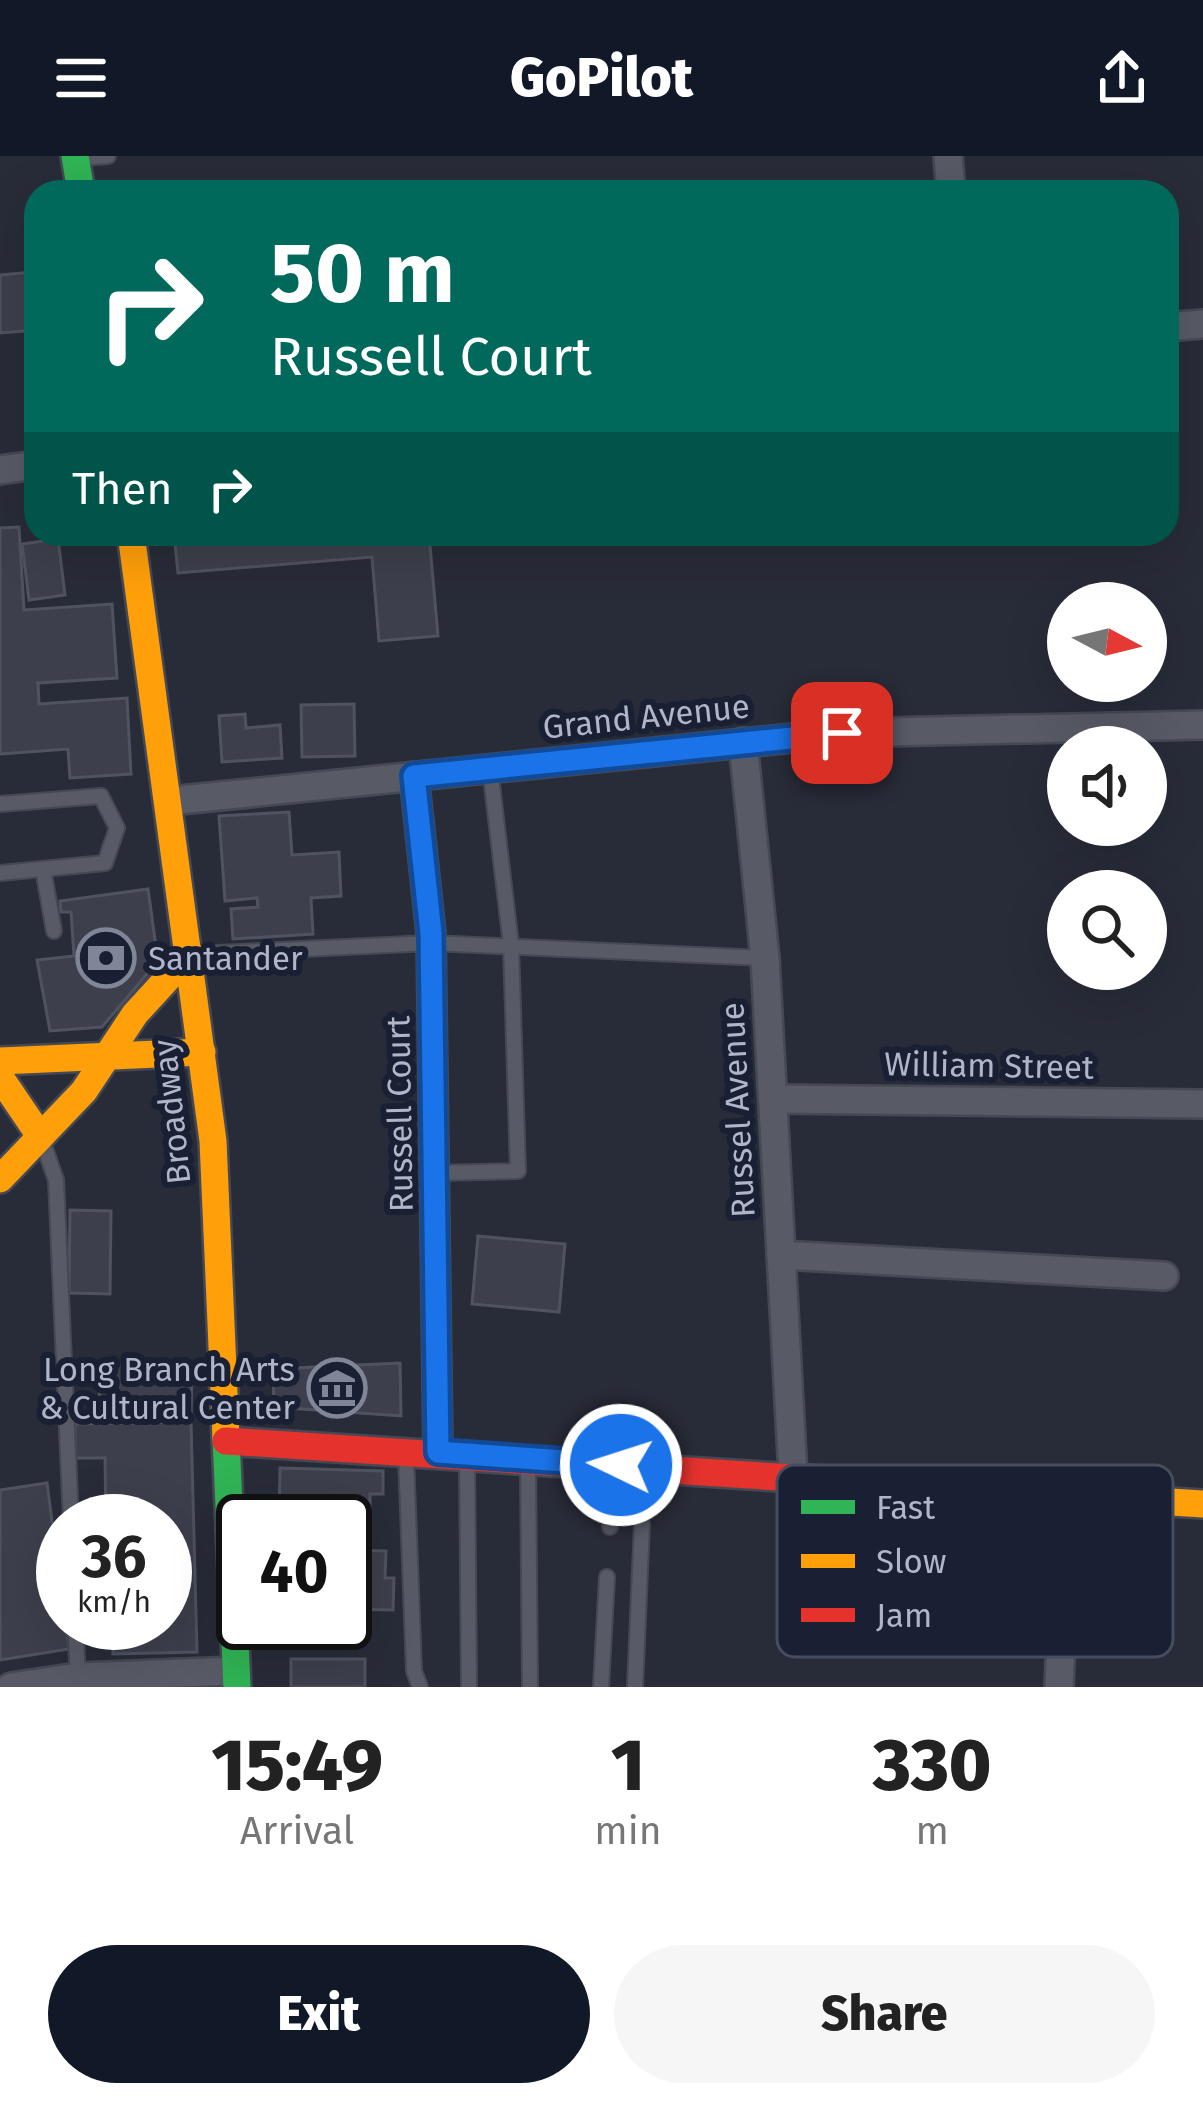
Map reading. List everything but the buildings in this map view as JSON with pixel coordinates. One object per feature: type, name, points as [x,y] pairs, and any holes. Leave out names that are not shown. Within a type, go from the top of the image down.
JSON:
[{"type":"street","name":"Broadway","points":[[133,546],[214,1142],[236,1679]]},
{"type":"street","name":"Grand Avenue","points":[[170,801],[842,733],[1203,725]]},
{"type":"street","name":"Russel Avenue","points":[[742,742],[765,958],[792,1465]]},
{"type":"street","name":"Russell Court","points":[[414,776],[431,943],[438,1452]]},
{"type":"street","points":[[0,1179],[84,1091],[135,1014],[190,955]]},
{"type":"street","points":[[0,1060],[202,1052]]},
{"type":"street","points":[[0,1077],[40,1136]]},
{"type":"street","name":"William Street","points":[[773,1099],[1203,1104]]},
{"type":"street","points":[[781,1255],[1164,1276]]},
{"type":"street","points":[[226,1441],[777,1474]]},
{"type":"street","points":[[1173,1502],[1203,1504]]},
{"type":"street","points":[[1059,1687],[1060,1657]]},
{"type":"street","points":[[11,1687],[78,1677],[236,1679]]},
{"type":"lane","points":[[76,158],[108,156]]},
{"type":"lane","points":[[437,1173],[518,1172],[511,945],[490,768]]},
{"type":"lane","points":[[0,804],[101,796],[117,828],[105,863],[0,873]]},
{"type":"lane","points":[[44,869],[54,931]]},
{"type":"lane","points":[[190,955],[431,943],[765,958]]},
{"type":"lane","points":[[40,1136],[51,1154],[56,1180],[69,1494]]},
{"type":"lane","points":[[405,1450],[414,1671],[420,1687]]},
{"type":"lane","points":[[467,1455],[470,1686]]},
{"type":"lane","points":[[528,1459],[530,1687]]},
{"type":"lane","points":[[621,1465],[622,1486],[636,1504],[642,1524],[635,1687]]},
{"type":"lane","points":[[610,1527],[613,1513],[636,1504]]},
{"type":"lane","points":[[601,1687],[607,1577]]},
{"type":"lane","points":[[76,1650],[78,1677]]},
{"type":"traffic: fast","points":[[75,156],[79,180]]},
{"type":"traffic: fast","points":[[226,1438],[237,1687]]},
{"type":"traffic: slow","points":[[133,546],[213,1141],[226,1438]]},
{"type":"traffic: slow","points":[[0,1179],[84,1091],[135,1014],[190,954]]},
{"type":"traffic: slow","points":[[0,1061],[202,1052]]},
{"type":"traffic: slow","points":[[0,1077],[40,1136]]},
{"type":"traffic: slow","points":[[1173,1502],[1203,1504]]},
{"type":"traffic: jam","points":[[226,1441],[777,1477]]},
{"type":"place","name":"Santander","points":[[106,958]]},
{"type":"place","name":"Long Branch Arts & Cultural Center","points":[[337,1388]]},
{"type":"route","points":[[621,1465],[438,1452],[431,933],[414,776],[842,733]]}]
